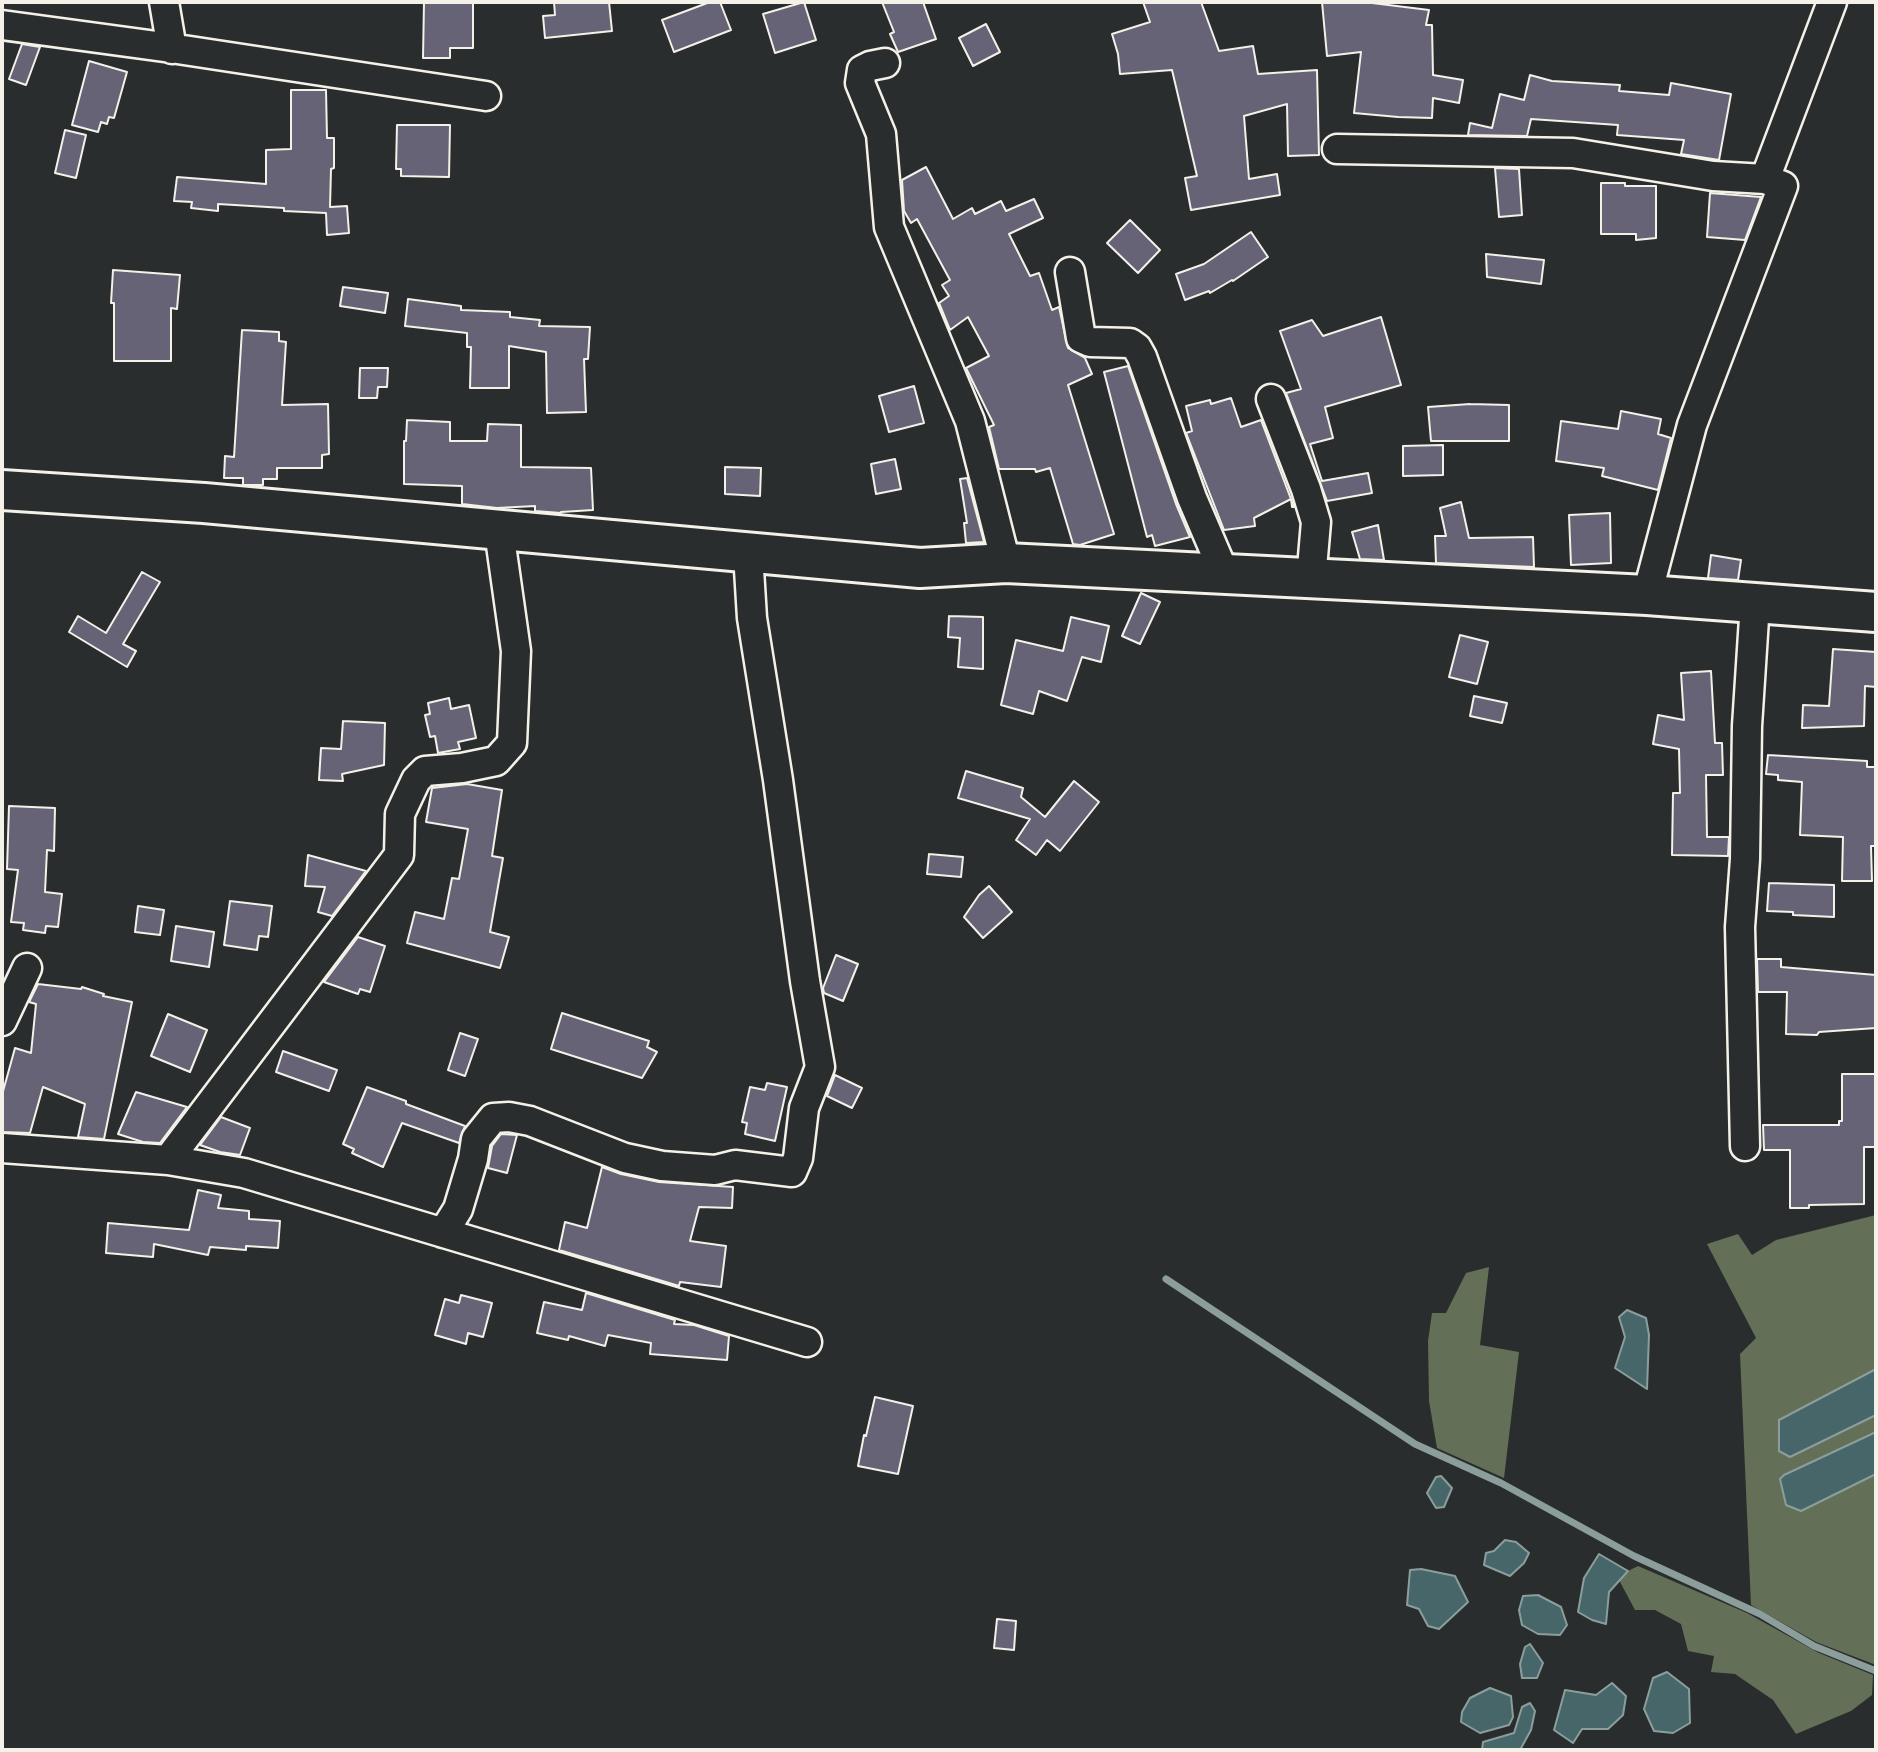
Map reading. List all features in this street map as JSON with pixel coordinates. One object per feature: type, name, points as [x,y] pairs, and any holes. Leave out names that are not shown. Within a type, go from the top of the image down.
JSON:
[{"type":"street","points":[[164,2],[172,49]]},
{"type":"street","points":[[1765,179],[1832,2]]},
{"type":"street","points":[[2,24],[486,96]]},
{"type":"street","points":[[886,63],[862,70],[860,83],[881,134],[889,228],[953,375],[970,421],[1006,563]]},
{"type":"street","points":[[1337,149],[1573,153],[1713,176],[1765,179],[1783,186],[1692,425],[1647,595]]},
{"type":"street","points":[[1070,272],[1081,338],[1090,342],[1130,343],[1142,357],[1192,498],[1225,575]]},
{"type":"street","points":[[1271,399],[1316,522],[1311,580]]},
{"type":"street","points":[[2,491],[204,503],[920,568],[1006,563],[1647,595],[1876,612]]},
{"type":"street","points":[[168,1160],[399,855],[400,814],[416,780],[425,771],[462,768],[496,761],[512,743],[516,651],[499,531]]},
{"type":"street","points":[[443,1233],[458,1209],[476,1139],[493,1118],[509,1117],[530,1121],[625,1158],[662,1167],[715,1170],[735,1165],[793,1172],[798,1158],[804,1108],[820,1067],[752,618],[748,553]]},
{"type":"street","points":[[1745,1146],[1740,927],[1745,859],[1747,726],[1755,603]]},
{"type":"street","points":[[2,1021],[27,968]]},
{"type":"street","points":[[2,1148],[168,1160],[244,1173],[807,1342]]},
{"type":"green space","points":[[1876,1215],[1876,1369],[1779,1420],[1779,1451],[1791,1457],[1876,1415],[1876,1432],[1780,1479],[1801,1511],[1876,1474],[1876,1665],[1816,1642],[1751,1605],[1740,1354],[1756,1338],[1707,1244],[1738,1234],[1752,1255],[1776,1240]]},
{"type":"green space","points":[[1489,1267],[1480,1345],[1519,1352],[1504,1478],[1437,1448],[1429,1401],[1428,1341],[1432,1313],[1446,1313],[1466,1273]]},
{"type":"green space","points":[[1638,1566],[1747,1613],[1819,1653],[1873,1675],[1872,1695],[1851,1711],[1796,1734],[1773,1700],[1735,1674],[1711,1672],[1714,1656],[1688,1651],[1681,1624],[1655,1610],[1635,1610],[1619,1580]]},
{"type":"water","points":[[1627,1310],[1646,1318],[1649,1335],[1647,1389],[1615,1368],[1625,1337],[1619,1317]]},
{"type":"water","points":[[1876,1369],[1876,1415],[1790,1457],[1779,1451],[1779,1420]]},
{"type":"water","points":[[1876,1432],[1876,1474],[1801,1511],[1786,1505],[1780,1479],[1784,1475]]},
{"type":"water","points":[[1441,1476],[1452,1488],[1444,1507],[1436,1508],[1427,1493],[1436,1477]]},
{"type":"water","points":[[1505,1540],[1516,1542],[1529,1553],[1524,1563],[1510,1576],[1484,1565],[1486,1553],[1494,1551]]},
{"type":"water","points":[[1599,1554],[1628,1571],[1609,1592],[1606,1624],[1578,1612],[1584,1578]]},
{"type":"water","points":[[1421,1569],[1455,1576],[1468,1602],[1439,1629],[1428,1626],[1419,1609],[1407,1605],[1410,1570]]},
{"type":"water","points":[[1538,1595],[1561,1607],[1567,1625],[1560,1635],[1538,1634],[1522,1625],[1519,1610],[1523,1596]]},
{"type":"water","points":[[1530,1644],[1543,1663],[1537,1678],[1522,1678],[1520,1664],[1525,1647]]},
{"type":"water","points":[[1667,1672],[1689,1689],[1690,1723],[1673,1733],[1654,1731],[1644,1709],[1653,1678]]},
{"type":"water","points":[[1612,1683],[1626,1696],[1623,1715],[1608,1729],[1582,1729],[1573,1743],[1554,1730],[1565,1690],[1596,1695]]},
{"type":"water","points":[[1490,1688],[1511,1696],[1513,1717],[1509,1725],[1480,1733],[1461,1722],[1462,1712],[1470,1698]]},
{"type":"water","points":[[1530,1703],[1535,1711],[1531,1730],[1520,1750],[1482,1750],[1483,1742],[1514,1733],[1522,1707]]},
{"type":"building","points":[[424,2],[473,2],[473,48],[450,48],[450,58],[423,58]]},
{"type":"building","points":[[554,2],[609,2],[612,31],[545,38],[543,16],[555,15]]},
{"type":"building","points":[[710,2],[720,2],[731,30],[674,52],[662,20]]},
{"type":"building","points":[[804,2],[816,40],[775,53],[763,14]]},
{"type":"building","points":[[882,2],[923,2],[936,39],[898,52],[890,34],[894,32]]},
{"type":"building","points":[[1143,2],[1201,2],[1219,51],[1253,46],[1258,74],[1317,70],[1319,155],[1288,156],[1287,104],[1244,116],[1249,179],[1277,174],[1280,195],[1191,210],[1185,178],[1197,176],[1172,70],[1120,74],[1112,34],[1150,22]]},
{"type":"building","points":[[1322,2],[1364,2],[1429,10],[1426,25],[1432,25],[1433,75],[1463,80],[1459,103],[1433,98],[1432,118],[1354,113],[1361,52],[1327,56]]},
{"type":"building","points":[[986,24],[1000,52],[973,66],[959,38]]},
{"type":"building","points":[[22,44],[40,47],[26,85],[9,79]]},
{"type":"building","points":[[89,61],[127,72],[114,118],[109,117],[107,124],[101,122],[98,132],[72,125]]},
{"type":"building","points":[[1530,75],[1552,81],[1620,85],[1619,91],[1669,95],[1671,83],[1731,94],[1719,160],[1681,154],[1684,140],[1617,135],[1618,125],[1531,119],[1527,136],[1468,135],[1470,123],[1492,128],[1500,94],[1524,100]]},
{"type":"building","points":[[291,90],[326,90],[327,138],[334,138],[330,207],[347,206],[349,233],[327,235],[326,213],[218,204],[218,211],[191,208],[192,202],[174,201],[177,177],[266,184],[266,150],[291,149]]},
{"type":"building","points":[[397,125],[450,125],[449,177],[401,176],[401,169],[396,169]]},
{"type":"building","points":[[65,130],[86,135],[76,178],[55,173]]},
{"type":"building","points":[[926,167],[953,219],[972,208],[975,214],[1001,201],[1006,211],[1034,199],[1043,218],[1009,234],[1030,276],[1039,273],[1052,310],[1059,307],[1068,348],[1085,358],[1092,374],[1068,385],[1114,534],[1080,545],[1073,544],[1050,468],[1036,472],[1035,469],[999,469],[989,427],[994,425],[966,368],[989,356],[968,317],[950,330],[939,303],[949,296],[942,285],[950,280],[917,219],[911,223],[904,211],[902,180]]},
{"type":"building","points":[[1495,168],[1519,169],[1522,215],[1499,217]]},
{"type":"building","points":[[1601,183],[1656,186],[1656,238],[1636,240],[1636,234],[1601,234]]},
{"type":"building","points":[[1710,193],[1761,197],[1745,240],[1707,237]]},
{"type":"building","points":[[1130,220],[1160,250],[1138,273],[1107,243]]},
{"type":"building","points":[[1251,232],[1268,257],[1210,293],[1209,291],[1185,300],[1176,274],[1204,264]]},
{"type":"building","points":[[1486,254],[1544,260],[1541,284],[1487,277]]},
{"type":"building","points":[[113,270],[180,275],[177,309],[171,308],[171,361],[114,361],[114,303],[111,303]]},
{"type":"building","points":[[343,287],[388,293],[385,313],[340,306]]},
{"type":"building","points":[[408,299],[461,306],[461,310],[510,312],[510,317],[540,320],[539,326],[590,327],[588,359],[584,359],[586,412],[547,413],[546,352],[509,346],[509,388],[470,388],[471,347],[467,347],[467,333],[405,326]]},
{"type":"building","points":[[1381,317],[1401,385],[1325,407],[1333,438],[1310,444],[1322,481],[1368,473],[1372,493],[1327,501],[1286,393],[1301,389],[1280,331],[1312,320],[1323,336]]},
{"type":"building","points":[[242,330],[279,332],[279,341],[286,342],[282,405],[328,404],[329,454],[322,455],[322,468],[277,468],[277,479],[263,479],[263,485],[243,485],[243,478],[224,478],[225,456],[234,457]]},
{"type":"building","points":[[1128,366],[1190,537],[1155,546],[1152,535],[1147,537],[1104,372]]},
{"type":"building","points":[[360,368],[388,368],[387,387],[378,387],[377,398],[359,398]]},
{"type":"building","points":[[914,386],[924,423],[889,432],[879,396]]},
{"type":"building","points":[[1231,398],[1241,427],[1261,420],[1291,499],[1254,518],[1255,526],[1224,530],[1186,433],[1192,431],[1186,406],[1210,400],[1211,404]]},
{"type":"building","points":[[1509,405],[1509,441],[1431,441],[1428,407]]},
{"type":"building","points":[[1621,411],[1661,419],[1658,434],[1671,438],[1658,490],[1602,476],[1604,468],[1556,461],[1561,421],[1618,429]]},
{"type":"building","points":[[407,420],[450,422],[450,441],[487,441],[488,424],[521,425],[521,467],[591,468],[593,510],[561,513],[535,511],[535,506],[497,508],[462,504],[462,486],[404,484]]},
{"type":"building","points":[[1443,445],[1443,475],[1403,476],[1403,446]]},
{"type":"building","points":[[895,459],[901,489],[876,494],[871,464]]},
{"type":"building","points":[[725,467],[761,468],[760,496],[725,494]]},
{"type":"building","points":[[967,478],[984,542],[966,543],[964,523],[967,523],[960,479]]},
{"type":"building","points":[[1461,502],[1469,538],[1533,537],[1534,567],[1436,563],[1435,536],[1446,536],[1440,508]]},
{"type":"building","points":[[1610,513],[1611,563],[1571,565],[1569,515]]},
{"type":"building","points":[[1378,525],[1384,560],[1360,559],[1352,532]]},
{"type":"building","points":[[1711,555],[1741,560],[1738,580],[1708,578]]},
{"type":"building","points":[[142,572],[160,582],[123,644],[136,651],[127,667],[69,632],[78,616],[106,633]]},
{"type":"building","points":[[1141,593],[1160,602],[1140,644],[1122,636]]},
{"type":"building","points":[[949,616],[983,617],[983,669],[958,667],[960,638],[948,637]]},
{"type":"building","points":[[1071,617],[1109,626],[1101,662],[1082,657],[1067,701],[1039,691],[1033,714],[1001,705],[1016,640],[1063,651]]},
{"type":"building","points":[[1460,635],[1488,642],[1477,684],[1449,677]]},
{"type":"building","points":[[1833,649],[1876,652],[1876,687],[1865,686],[1864,726],[1802,728],[1803,705],[1829,706]]},
{"type":"building","points":[[1711,671],[1715,743],[1722,743],[1723,775],[1706,775],[1707,837],[1729,837],[1728,856],[1672,855],[1673,793],[1680,793],[1679,749],[1653,744],[1658,715],[1684,720],[1681,673]]},
{"type":"building","points":[[1474,696],[1507,703],[1502,723],[1470,716]]},
{"type":"building","points":[[449,698],[451,709],[469,705],[476,738],[458,742],[460,749],[438,753],[435,736],[430,737],[425,715],[430,714],[428,703]]},
{"type":"building","points":[[343,721],[385,723],[384,765],[342,774],[343,781],[319,780],[321,748],[341,749]]},
{"type":"building","points":[[1768,755],[1867,761],[1867,767],[1876,767],[1876,846],[1871,846],[1872,881],[1842,881],[1843,837],[1800,835],[1802,782],[1778,780],[1778,775],[1766,774]]},
{"type":"building","points":[[966,771],[1023,788],[1021,797],[1045,817],[1074,781],[1099,802],[1060,851],[1047,840],[1036,855],[1016,840],[1030,819],[958,798]]},
{"type":"building","points":[[467,784],[502,790],[492,856],[503,858],[490,932],[509,937],[500,968],[407,943],[415,912],[444,919],[452,878],[459,879],[468,829],[426,822],[432,788]]},
{"type":"building","points":[[9,806],[55,808],[54,851],[47,850],[45,892],[62,894],[58,927],[46,926],[45,933],[23,930],[24,923],[11,922],[18,870],[7,869]]},
{"type":"building","points":[[929,854],[963,857],[961,877],[927,874]]},
{"type":"building","points":[[308,855],[366,871],[332,916],[318,912],[325,887],[305,886]]},
{"type":"building","points":[[1769,883],[1834,885],[1834,917],[1767,911]]},
{"type":"building","points":[[989,886],[1012,912],[983,938],[964,917],[979,895]]},
{"type":"building","points":[[230,901],[272,906],[268,937],[259,936],[257,950],[224,945]]},
{"type":"building","points":[[138,906],[164,910],[160,935],[135,932]]},
{"type":"building","points":[[176,926],[214,932],[209,967],[171,961]]},
{"type":"building","points":[[358,937],[385,946],[370,992],[360,989],[358,994],[324,982]]},
{"type":"building","points":[[836,955],[858,964],[843,1001],[824,993],[823,988]]},
{"type":"building","points":[[1757,959],[1781,959],[1781,967],[1876,975],[1876,1028],[1819,1032],[1817,1035],[1786,1034],[1787,992],[1758,992]]},
{"type":"building","points":[[38,984],[82,987],[104,994],[103,996],[132,1002],[104,1139],[78,1137],[85,1104],[43,1087],[30,1133],[2,1132],[2,1095],[15,1048],[31,1053],[36,1004],[29,1002]]},
{"type":"building","points":[[562,1013],[649,1041],[647,1047],[657,1052],[642,1078],[551,1049]]},
{"type":"building","points":[[168,1014],[207,1030],[190,1072],[151,1056]]},
{"type":"building","points":[[460,1033],[478,1039],[465,1076],[448,1070]]},
{"type":"building","points":[[283,1051],[337,1070],[329,1091],[276,1072]]},
{"type":"building","points":[[1842,1074],[1876,1074],[1876,1147],[1864,1147],[1864,1204],[1790,1208],[1790,1150],[1764,1150],[1763,1125],[1839,1125],[1839,1121],[1842,1121]]},
{"type":"building","points":[[835,1075],[862,1088],[852,1108],[827,1096]]},
{"type":"building","points":[[767,1083],[787,1087],[775,1141],[745,1134],[747,1123],[742,1122],[750,1087],[765,1090]]},
{"type":"building","points":[[367,1087],[465,1126],[459,1143],[402,1123],[383,1167],[352,1153],[354,1149],[343,1144]]},
{"type":"building","points":[[136,1092],[187,1107],[160,1143],[143,1142],[118,1134]]},
{"type":"building","points":[[221,1117],[250,1128],[240,1155],[200,1145]]},
{"type":"building","points":[[501,1134],[517,1135],[507,1173],[488,1168],[492,1146]]},
{"type":"building","points":[[602,1167],[659,1182],[733,1187],[732,1208],[699,1207],[690,1241],[726,1246],[721,1287],[680,1282],[679,1286],[559,1250],[565,1222],[587,1228]]},
{"type":"building","points":[[198,1190],[221,1195],[218,1208],[249,1211],[249,1219],[280,1221],[278,1248],[246,1246],[246,1250],[210,1247],[208,1255],[154,1244],[153,1257],[106,1253],[108,1223],[189,1230]]},
{"type":"building","points":[[586,1293],[675,1320],[674,1324],[694,1325],[729,1336],[727,1360],[650,1354],[651,1343],[608,1335],[605,1346],[569,1336],[568,1340],[537,1333],[544,1302],[582,1310]]},
{"type":"building","points":[[461,1295],[492,1303],[483,1337],[468,1333],[466,1344],[435,1335],[445,1299],[459,1303]]},
{"type":"building","points":[[875,1397],[913,1406],[898,1474],[858,1466]]},
{"type":"building","points":[[997,1619],[1016,1621],[1014,1650],[994,1648]]},
{"type":"waterway","points":[[1166,1279],[1415,1444],[1501,1483],[1634,1556],[1760,1614],[1814,1646],[1876,1671]]}]
